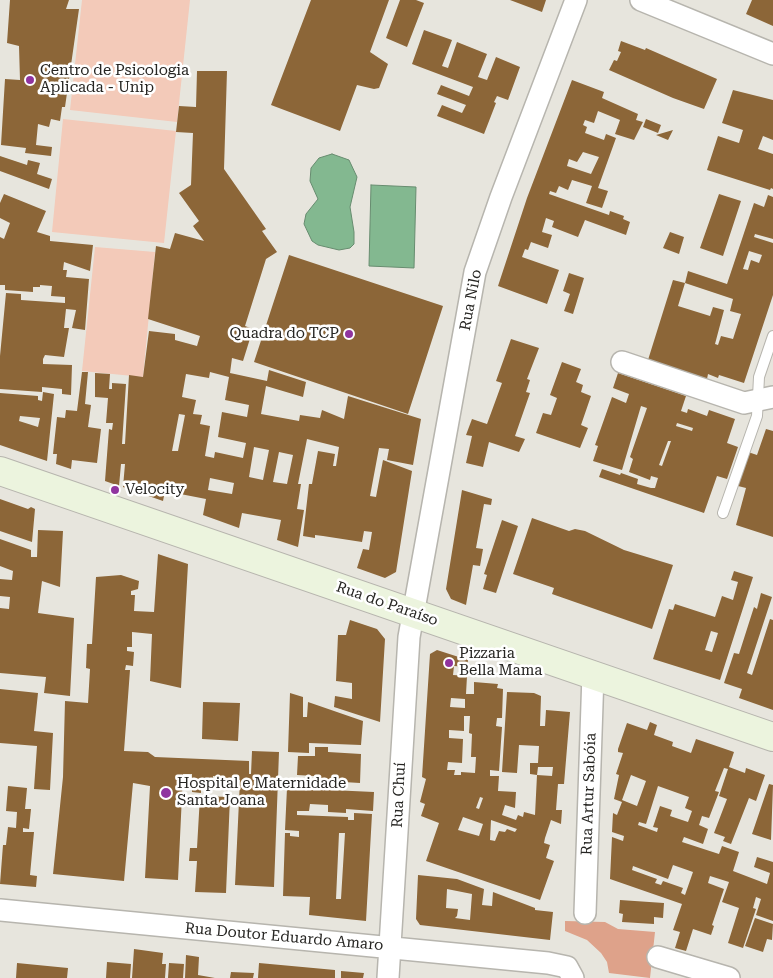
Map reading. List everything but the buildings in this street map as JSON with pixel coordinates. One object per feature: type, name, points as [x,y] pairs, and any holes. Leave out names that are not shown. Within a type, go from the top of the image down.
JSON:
[{"type":"street","name":"Rua Nilo","points":[[414,612],[475,272],[501,196],[576,0]]},
{"type":"street","points":[[641,0],[773,54]]},
{"type":"street","points":[[622,362],[744,402],[766,399]]},
{"type":"street","name":"Rua do Paraíso","points":[[0,471],[773,737]]},
{"type":"street","name":"Rua Chuí","points":[[388,978],[409,637],[414,612]]},
{"type":"street","name":"Rua Artur Sabóia","points":[[585,913],[593,674]]},
{"type":"street","name":"Rua Doutor Eduardo Amaro","points":[[0,910],[548,963],[570,972]]},
{"type":"street","points":[[658,956],[729,978]]},
{"type":"lane","points":[[723,513],[757,416],[766,399],[759,377],[773,336]]},
{"type":"shaded area","points":[[82,0],[190,0],[177,122],[70,110]]},
{"type":"shaded area","points":[[63,119],[176,131],[164,243],[52,232]]},
{"type":"shaded area","points":[[332,154],[349,160],[357,177],[350,207],[354,244],[350,248],[339,250],[318,245],[312,241],[304,224],[306,214],[318,199],[310,181],[311,168],[319,158]]},
{"type":"shaded area","points":[[371,185],[416,187],[414,268],[369,266]]},
{"type":"shaded area","points":[[95,247],[155,252],[143,377],[82,371]]},
{"type":"shaded area","points":[[565,921],[605,922],[618,929],[655,932],[650,978],[609,973],[607,962],[601,953],[587,940],[565,931]]},
{"type":"place","name":"Centro de Psicologia Aplicada - Unip","points":[[30,80]]},
{"type":"place","name":"Quadra do TCP","points":[[349,334]]},
{"type":"place","name":"Velocity","points":[[115,490]]},
{"type":"place","name":"Pizzaria Bella Mama","points":[[449,663]]},
{"type":"place","name":"Hospital e Maternidade Santa Joana","points":[[166,793]]}]
